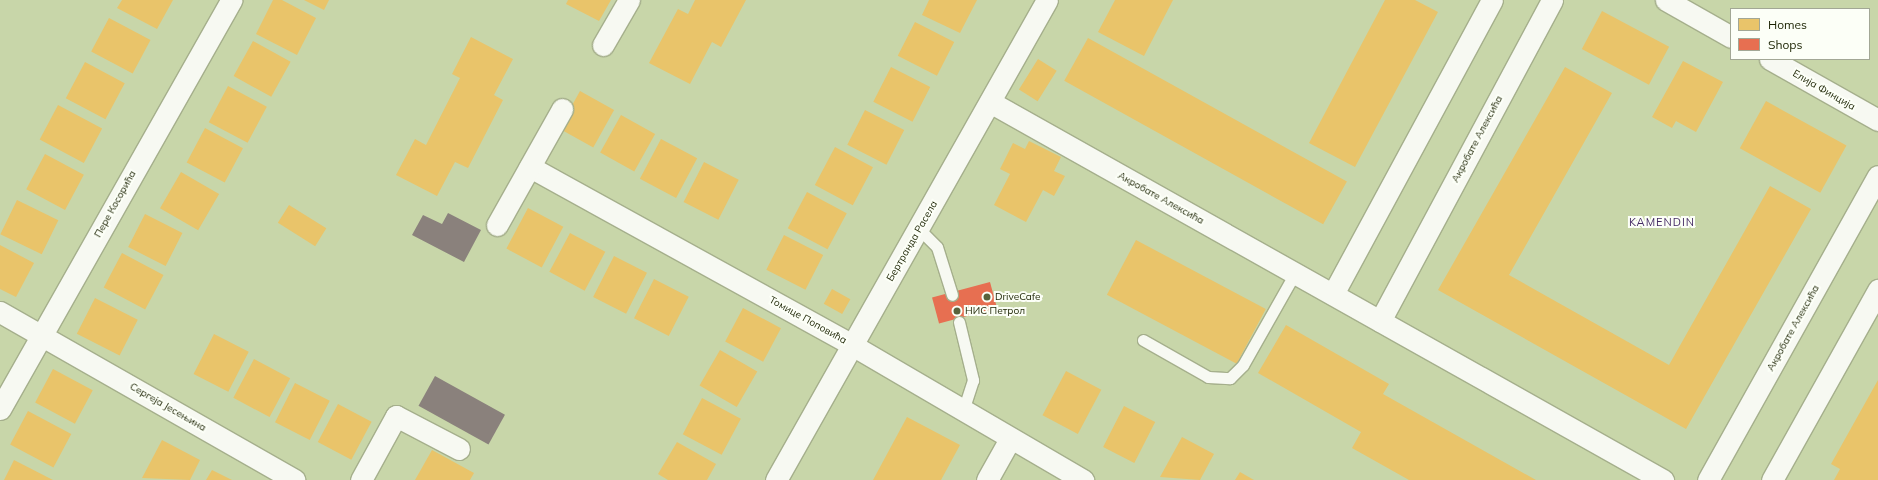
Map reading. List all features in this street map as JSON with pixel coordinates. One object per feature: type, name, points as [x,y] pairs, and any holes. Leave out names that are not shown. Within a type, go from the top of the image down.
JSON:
[{"type":"street","name":"Пере Косорића","points":[[0,409],[231,0]]},
{"type":"street","points":[[603,45],[629,0]]},
{"type":"street","name":"Бертранда Расела","points":[[776,480],[1047,0]]},
{"type":"street","points":[[1333,294],[1492,0]]},
{"type":"street","name":"Акробате Алексића","points":[[1380,321],[1552,0]]},
{"type":"street","points":[[1666,0],[1730,36]]},
{"type":"street","name":"Елија Финција","points":[[1772,60],[1878,120]]},
{"type":"street","name":"Акробате Алексића","points":[[990,102],[1663,480]]},
{"type":"street","points":[[497,224],[562,108]]},
{"type":"street","name":"Томице Поповића","points":[[530,166],[852,345],[1010,439],[1083,480]]},
{"type":"street","name":"Акробате Алексића","points":[[1708,480],[1878,176]]},
{"type":"street","points":[[1772,480],[1878,290]]},
{"type":"street","name":"Сергеја Јесењина","points":[[0,312],[42,334],[294,480]]},
{"type":"street","points":[[361,480],[396,416],[459,449]]},
{"type":"street","points":[[987,480],[1010,439]]},
{"type":"lane","points":[[919,229],[937,247],[952,295]]},
{"type":"lane","points":[[1143,340],[1208,377],[1230,378],[1243,365],[1295,273]]},
{"type":"lane","points":[[959,322],[972,380],[963,411]]},
{"type":"building: Homes","points":[[122,0],[173,0],[157,29],[117,8]]},
{"type":"building: Homes","points":[[273,0],[282,0],[316,18],[297,55],[256,34]]},
{"type":"building: Homes","points":[[304,0],[329,0],[324,10]]},
{"type":"building: Homes","points":[[568,0],[611,0],[599,21],[566,4]]},
{"type":"building: Homes","points":[[695,0],[746,0],[721,47],[712,42],[690,84],[649,63],[678,9],[688,14]]},
{"type":"building: Homes","points":[[929,0],[977,0],[960,33],[922,15]]},
{"type":"building: Homes","points":[[1115,0],[1173,0],[1144,56],[1098,32]]},
{"type":"building: Homes","points":[[1385,0],[1415,0],[1438,12],[1355,167],[1309,143]]},
{"type":"building: Homes","points":[[1602,11],[1669,47],[1649,85],[1582,49]]},
{"type":"building: Homes","points":[[109,18],[150,40],[133,74],[91,52]]},
{"type":"building: Homes","points":[[915,22],[954,42],[937,76],[898,56]]},
{"type":"building: Homes","points":[[471,37],[513,59],[494,95],[503,100],[468,168],[455,162],[437,196],[396,175],[415,139],[426,145],[460,78],[452,74]]},
{"type":"building: Homes","points":[[1088,38],[1347,182],[1323,224],[1064,81]]},
{"type":"building: Homes","points":[[253,41],[291,62],[271,97],[234,76]]},
{"type":"building: Homes","points":[[1038,59],[1057,71],[1038,101],[1019,90]]},
{"type":"building: Homes","points":[[1683,61],[1723,82],[1696,132],[1676,121],[1672,128],[1652,117]]},
{"type":"building: Homes","points":[[85,62],[125,83],[105,119],[66,98]]},
{"type":"building: Homes","points":[[891,67],[930,87],[912,122],[873,102]]},
{"type":"building: Homes","points":[[1565,67],[1612,93],[1509,275],[1669,365],[1770,186],[1811,209],[1686,429],[1438,290]]},
{"type":"building: Homes","points":[[228,86],[267,107],[248,143],[209,122]]},
{"type":"building: Homes","points":[[580,91],[614,110],[593,148],[559,129]]},
{"type":"building: Homes","points":[[1766,101],[1846,146],[1820,193],[1740,148]]},
{"type":"building: Homes","points":[[58,105],[102,128],[84,163],[40,139]]},
{"type":"building: Homes","points":[[865,110],[904,130],[886,165],[847,145]]},
{"type":"building: Homes","points":[[621,115],[655,134],[634,172],[600,153]]},
{"type":"building: Homes","points":[[205,128],[243,148],[225,183],[187,162]]},
{"type":"building: Homes","points":[[661,139],[697,158],[676,198],[640,179]]},
{"type":"building: Homes","points":[[1029,141],[1061,157],[1054,171],[1065,176],[1054,196],[1043,190],[1026,222],[994,205],[1010,174],[1000,169],[1013,143],[1025,149]]},
{"type":"building: Homes","points":[[835,147],[873,167],[853,205],[815,185]]},
{"type":"building: Homes","points":[[45,154],[84,175],[65,210],[26,189]]},
{"type":"building: Homes","points":[[704,162],[739,180],[718,220],[684,202]]},
{"type":"building: Homes","points":[[181,172],[219,194],[198,230],[160,208]]},
{"type":"building: Homes","points":[[807,192],[847,213],[827,249],[788,228]]},
{"type":"building: Homes","points":[[17,200],[58,220],[42,254],[0,234]]},
{"type":"building: Homes","points":[[289,205],[326,228],[315,246],[278,223]]},
{"type":"building: Homes","points":[[528,208],[563,227],[542,267],[506,249]]},
{"type":"building: Homes","points":[[145,214],[182,233],[166,266],[128,247]]},
{"type":"building: Homes","points":[[570,233],[605,252],[585,291],[549,272]]},
{"type":"building: Homes","points":[[784,235],[823,255],[805,290],[766,270]]},
{"type":"building: Homes","points":[[1136,240],[1266,309],[1237,364],[1107,295]]},
{"type":"building: Homes","points":[[0,245],[34,263],[16,297],[0,289]]},
{"type":"building: Homes","points":[[122,253],[163,275],[145,310],[104,287]]},
{"type":"building: Homes","points":[[614,256],[647,273],[626,314],[593,297]]},
{"type":"building: Homes","points":[[654,279],[689,297],[669,336],[634,318]]},
{"type":"building: Homes","points":[[832,289],[850,299],[842,314],[824,304]]},
{"type":"building: Homes","points":[[95,298],[138,320],[120,355],[77,334]]},
{"type":"building: Homes","points":[[743,308],[781,328],[763,362],[725,342]]},
{"type":"building: Homes","points":[[1286,325],[1389,384],[1383,394],[1536,480],[1409,480],[1352,448],[1361,432],[1258,373]]},
{"type":"building: Homes","points":[[214,334],[249,352],[228,392],[194,374]]},
{"type":"building: Homes","points":[[720,350],[757,372],[737,407],[700,386]]},
{"type":"building: Homes","points":[[254,359],[290,378],[270,417],[233,398]]},
{"type":"building: Homes","points":[[53,369],[93,390],[75,424],[35,403]]},
{"type":"building: Homes","points":[[1066,371],[1101,390],[1078,434],[1043,415]]},
{"type":"building: Homes","points":[[1878,380],[1878,480],[1834,480],[1840,469],[1831,464]]},
{"type":"building: Homes","points":[[295,383],[330,401],[310,440],[275,422]]},
{"type":"building: Homes","points":[[702,398],[741,419],[722,455],[683,434]]},
{"type":"building: Homes","points":[[338,404],[372,422],[351,460],[318,442]]},
{"type":"building: Homes","points":[[1124,406],[1155,422],[1134,463],[1103,447]]},
{"type":"building: Homes","points":[[28,411],[71,434],[53,468],[10,445]]},
{"type":"building: Homes","points":[[907,417],[960,445],[941,480],[873,480]]},
{"type":"building: Homes","points":[[1182,437],[1214,454],[1200,480],[1160,477]]},
{"type":"building: Homes","points":[[162,440],[200,460],[190,480],[142,478]]},
{"type":"building: Homes","points":[[677,442],[716,464],[707,480],[668,480],[658,474]]},
{"type":"building: Homes","points":[[432,450],[474,473],[470,480],[415,480]]},
{"type":"building: Homes","points":[[14,460],[53,480],[4,480]]},
{"type":"building: Homes","points":[[212,470],[232,480],[206,480]]},
{"type":"building: Homes","points":[[1240,472],[1254,480],[1235,480]]},
{"type":"building: Shops","points":[[990,282],[997,308],[939,324],[932,298]]},
{"type":"building: Industry","points":[[448,213],[481,230],[464,262],[412,235],[423,215],[442,224]]},
{"type":"building: Industry","points":[[435,376],[505,415],[488,445],[419,406]]},
{"type":"place","name":"DriveCafe","points":[[987,297]]},
{"type":"place","name":"НИС Петрол","points":[[957,311]]},
{"type":"district","name":"KAMENDIN","points":[[1662,222]]}]
